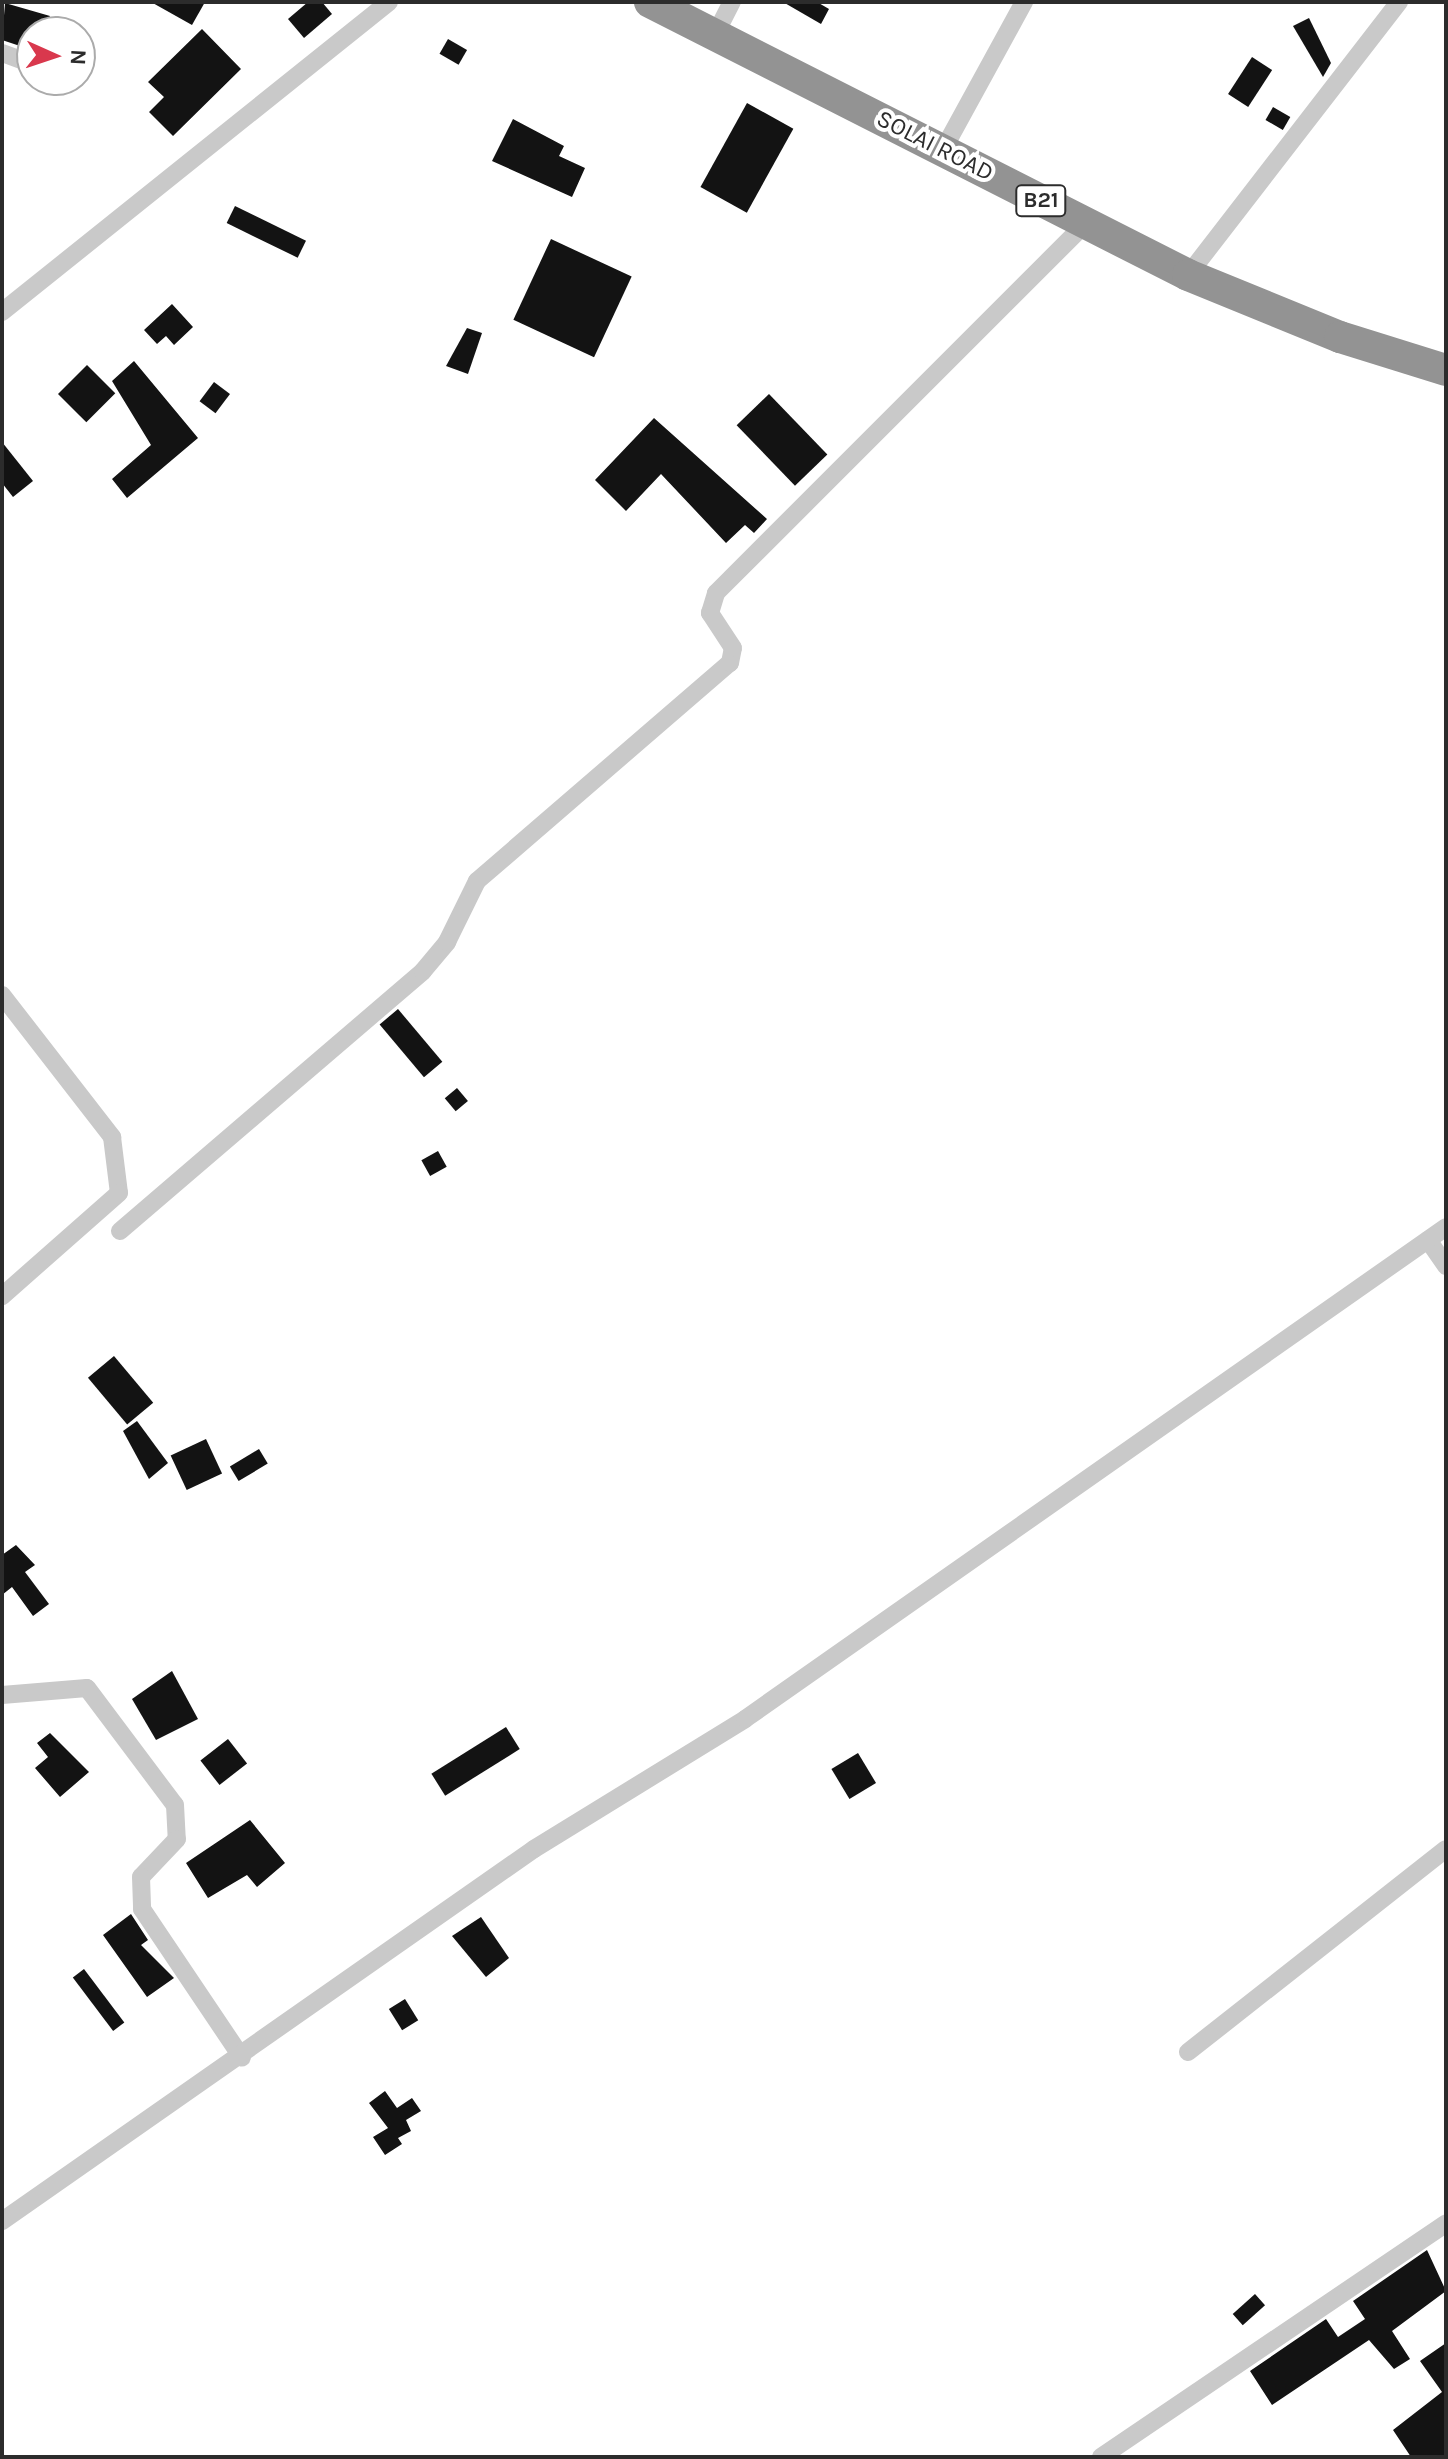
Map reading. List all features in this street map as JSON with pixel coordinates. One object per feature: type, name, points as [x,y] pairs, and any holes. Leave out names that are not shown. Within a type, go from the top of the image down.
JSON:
[{"type":"highway","name":"SOLAI ROAD","points":[[650,2],[1188,275],[1340,337],[1446,370]]},
{"type":"street","points":[[2,312],[388,2]]},
{"type":"street","points":[[715,35],[732,2]]},
{"type":"street","points":[[943,150],[1024,2]]},
{"type":"street","points":[[1188,275],[1399,2]]},
{"type":"street","points":[[120,1231],[423,971],[477,881],[730,663],[733,648],[710,613],[716,593],[1085,224]]},
{"type":"street","points":[[2,995],[112,1137],[119,1193],[2,1296]]},
{"type":"street","points":[[2,2221],[242,2058],[534,1849],[745,1719],[1446,1227]]},
{"type":"street","points":[[1428,1240],[1446,1266]]},
{"type":"street","points":[[2,1695],[87,1688],[175,1805],[177,1839],[141,1877],[142,1909],[242,2058]]},
{"type":"street","points":[[1188,2052],[1446,1849]]},
{"type":"street","points":[[1101,2457],[1446,2223]]},
{"type":"building","points":[[151,2],[205,2],[192,25]]},
{"type":"building","points":[[308,2],[322,2],[332,14],[304,38],[288,19]]},
{"type":"building","points":[[783,2],[817,2],[829,9],[821,24]]},
{"type":"building","points":[[5,3],[50,16],[16,16],[16,45],[2,40]]},
{"type":"building","points":[[1309,18],[1331,63],[1323,77],[1293,26]]},
{"type":"building","points":[[202,29],[241,69],[173,136],[149,112],[164,97],[148,82]]},
{"type":"building","points":[[448,39],[467,50],[459,65],[440,54]]},
{"type":"building","points":[[1252,57],[1272,70],[1248,107],[1228,94]]},
{"type":"building","points":[[747,103],[793,129],[747,213],[700,187]]},
{"type":"building","points":[[1273,107],[1290,117],[1283,130],[1266,120]]},
{"type":"building","points":[[513,119],[564,146],[559,156],[585,168],[572,197],[492,161]]},
{"type":"building","points":[[235,206],[306,241],[298,258],[227,223]]},
{"type":"building","points":[[551,239],[632,277],[594,357],[513,320]]},
{"type":"building","points":[[172,304],[193,327],[174,345],[166,336],[157,344],[144,330]]},
{"type":"building","points":[[467,328],[482,333],[468,374],[446,366]]},
{"type":"building","points":[[134,361],[198,438],[127,498],[112,479],[151,445],[112,381]]},
{"type":"building","points":[[87,365],[115,393],[86,422],[58,394]]},
{"type":"building","points":[[214,382],[230,394],[216,413],[200,401]]},
{"type":"building","points":[[769,394],[827,454],[795,486],[737,425]]},
{"type":"building","points":[[654,418],[767,519],[754,533],[745,525],[726,543],[661,474],[626,511],[595,480]]},
{"type":"building","points":[[2,442],[33,481],[13,497],[2,483]]},
{"type":"building","points":[[398,1009],[442,1062],[424,1077],[380,1024]]},
{"type":"building","points":[[457,1088],[468,1101],[456,1111],[445,1098]]},
{"type":"building","points":[[438,1151],[447,1167],[430,1176],[421,1160]]},
{"type":"building","points":[[114,1356],[153,1403],[127,1425],[88,1378]]},
{"type":"building","points":[[137,1421],[168,1463],[149,1479],[123,1431]]},
{"type":"building","points":[[206,1439],[222,1473],[187,1490],[171,1455]]},
{"type":"building","points":[[259,1449],[268,1464],[239,1481],[230,1467]]},
{"type":"building","points":[[16,1545],[35,1565],[25,1572],[49,1604],[33,1616],[12,1587],[2,1595],[2,1555]]},
{"type":"building","points":[[172,1671],[198,1719],[156,1740],[132,1699]]},
{"type":"building","points":[[506,1727],[520,1749],[445,1796],[431,1774]]},
{"type":"building","points":[[50,1733],[89,1772],[60,1797],[35,1768],[48,1757],[37,1743]]},
{"type":"building","points":[[228,1739],[247,1763],[220,1785],[200,1761]]},
{"type":"building","points":[[858,1753],[876,1783],[849,1799],[831,1769]]},
{"type":"building","points":[[250,1820],[285,1863],[257,1887],[247,1875],[208,1898],[186,1863]]},
{"type":"building","points":[[131,1914],[148,1940],[141,1945],[174,1978],[147,1997],[103,1935]]},
{"type":"building","points":[[481,1917],[509,1958],[486,1977],[452,1936]]},
{"type":"building","points":[[84,1969],[124,2023],[113,2031],[73,1977]]},
{"type":"building","points":[[405,1999],[418,2020],[402,2030],[389,2009]]},
{"type":"building","points":[[385,2091],[397,2108],[412,2098],[421,2111],[406,2120],[411,2131],[398,2138],[402,2144],[385,2155],[373,2137],[388,2128],[369,2103]]},
{"type":"building","points":[[1427,2250],[1446,2291],[1392,2331],[1410,2359],[1394,2369],[1369,2340],[1272,2405],[1250,2371],[1326,2319],[1338,2337],[1365,2319],[1353,2301]]},
{"type":"building","points":[[1255,2294],[1265,2305],[1243,2325],[1233,2314]]},
{"type":"building","points":[[1446,2343],[1446,2457],[1411,2457],[1393,2430],[1442,2392],[1420,2361]]}]
